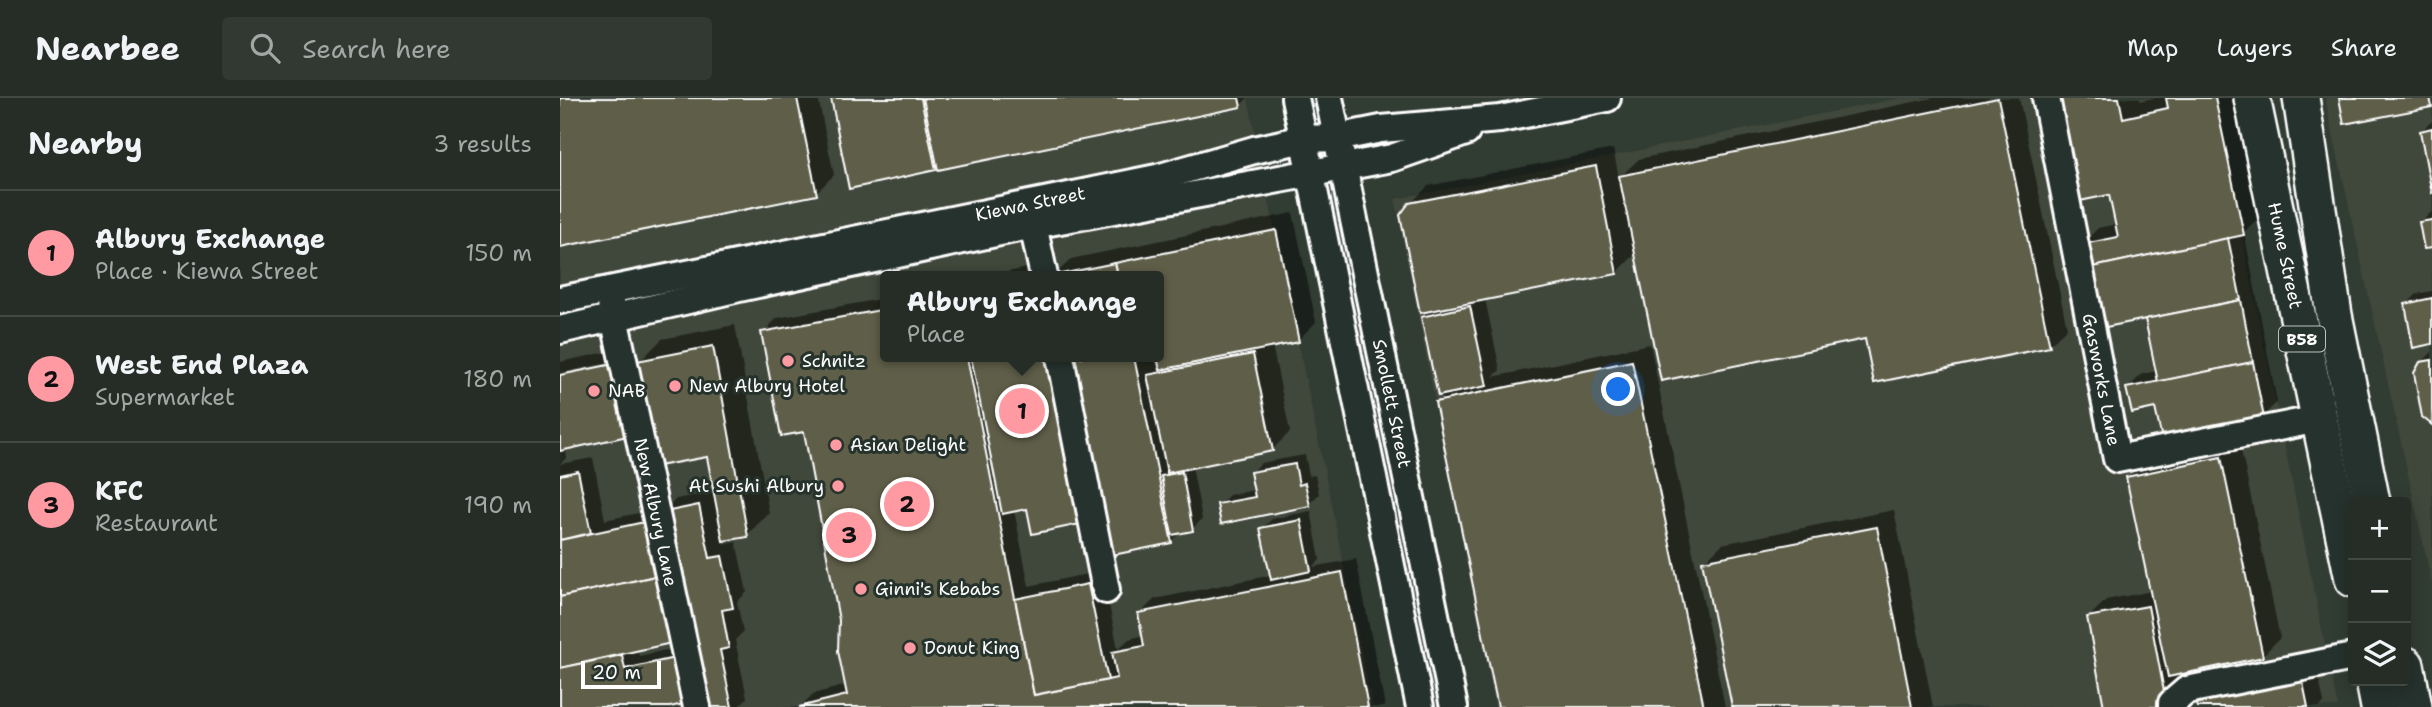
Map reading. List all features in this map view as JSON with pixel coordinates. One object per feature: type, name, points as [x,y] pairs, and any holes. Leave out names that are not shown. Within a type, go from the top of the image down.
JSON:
[{"type":"main road","name":"Hume Street","points":[[2252,98],[2349,560]]},
{"type":"main road","name":"Hume Street","points":[[2301,98],[2334,315],[2371,497]]},
{"type":"main road","points":[[2375,686],[2379,707]]},
{"type":"main road","points":[[2410,686],[2414,707]]},
{"type":"street","name":"Smollett Street","points":[[1296,98],[1420,707]]},
{"type":"street","name":"Smollett Street","points":[[1329,98],[1454,707]]},
{"type":"street","name":"Kiewa Street","points":[[560,330],[1031,215],[1254,149],[1304,139],[1336,138],[1381,129],[1500,119],[1607,98]]},
{"type":"street","name":"Gasworks Lane","points":[[2046,98],[2117,459],[2319,419]]},
{"type":"street","name":"Kiewa Street","points":[[560,300],[1031,215],[1311,174],[1392,158],[1500,119]]},
{"type":"street","points":[[1031,215],[1043,271]]},
{"type":"street","name":"New Albury Lane","points":[[608,291],[697,707]]},
{"type":"street","points":[[1061,362],[1106,590]]},
{"type":"street","points":[[2172,707],[2172,703],[2187,690],[2348,658]]},
{"type":"shaded area","points":[[560,98],[1248,98],[1373,707],[560,707]]},
{"type":"shaded area","points":[[1900,98],[2214,98],[2338,707],[1495,707],[1395,199]]},
{"type":"shaded area","points":[[2325,98],[2432,98],[2432,584]]},
{"type":"building","points":[[560,98],[797,98],[817,195],[560,247]]},
{"type":"building","points":[[831,98],[921,98],[936,170],[849,189]]},
{"type":"building","points":[[923,98],[1239,98],[1241,107],[938,170]]},
{"type":"building","points":[[1998,98],[2050,347],[1874,383],[1865,339],[1661,381],[1619,176]]},
{"type":"building","points":[[2053,98],[2119,98],[2123,118],[2168,108],[2166,98],[2215,98],[2244,235],[2084,269],[2079,245],[2118,237],[2109,195],[2075,202]]},
{"type":"building","points":[[2339,98],[2430,98],[2432,107],[2344,124]]},
{"type":"building","points":[[2432,128],[2432,194],[2420,131]]},
{"type":"building","points":[[1596,166],[1617,274],[1420,313],[1400,215],[1409,203]]},
{"type":"building","points":[[2432,220],[2432,248],[2424,249],[2419,222]]},
{"type":"building","points":[[1276,230],[1299,342],[1160,370],[1158,362],[1164,362],[1164,271],[1117,271],[1115,263]]},
{"type":"building","points":[[2228,238],[2241,300],[2096,329],[2084,269]]},
{"type":"building","points":[[1115,263],[1117,271],[1076,271]]},
{"type":"building","points":[[2432,298],[2432,344],[2413,348],[2405,304]]},
{"type":"building","points":[[2241,300],[2253,362],[2158,382],[2145,319]]},
{"type":"building","points":[[1470,306],[1487,386],[1438,396],[1421,317]]},
{"type":"building","points":[[880,310],[880,362],[968,362],[1034,695],[1117,678],[1112,652],[1144,646],[1138,613],[1342,572],[1368,707],[799,707],[847,695],[838,651],[839,620],[804,432],[781,436],[761,332]]},
{"type":"building","points":[[713,346],[748,537],[723,541],[707,457],[658,466],[637,361]]},
{"type":"building","points":[[1253,354],[1273,451],[1167,473],[1147,375]]},
{"type":"building","points":[[2432,360],[2432,425],[2422,417],[2414,373],[2420,362]]},
{"type":"building","points":[[1632,361],[1704,707],[1498,707],[1435,402]]},
{"type":"building","points":[[972,362],[1053,362],[1085,523],[1032,534],[1027,509],[1002,514]]},
{"type":"building","points":[[1069,362],[1135,362],[1172,543],[1108,556]]},
{"type":"building","points":[[2253,362],[2264,418],[2162,439],[2155,408],[2132,413],[2126,388]]},
{"type":"building","points":[[618,363],[632,435],[560,451],[560,375]]},
{"type":"building","points":[[2221,457],[2263,657],[2168,677],[2126,477]]},
{"type":"building","points":[[1295,464],[1299,485],[1305,483],[1310,506],[1221,524],[1217,504],[1255,497],[1250,472]]},
{"type":"building","points":[[578,471],[591,533],[560,540],[560,475]]},
{"type":"building","points":[[1182,472],[1193,531],[1172,535],[1161,476]]},
{"type":"building","points":[[699,505],[710,558],[722,556],[733,608],[722,610],[729,648],[720,650],[732,707],[711,707],[708,692],[697,694],[660,513]]},
{"type":"building","points":[[1301,520],[1311,571],[1271,580],[1260,528]]},
{"type":"building","points":[[649,521],[660,575],[560,597],[560,540]]},
{"type":"building","points":[[1877,527],[1912,707],[1732,707],[1702,561]]},
{"type":"building","points":[[660,575],[676,642],[560,668],[560,597]]},
{"type":"building","points":[[1088,584],[1108,680],[1034,695],[1015,599]]},
{"type":"building","points":[[2148,606],[2167,707],[2104,707],[2087,617]]},
{"type":"building","points":[[622,655],[625,669],[679,657],[688,703],[670,707],[560,707],[560,668]]},
{"type":"building","points":[[2302,678],[2308,707],[2197,707],[2196,700]]},
{"type":"place","name":"Schnitz","points":[[788,361]]},
{"type":"place","name":"New Albury Hotel","points":[[675,386]]},
{"type":"place","name":"NAB","points":[[594,391]]},
{"type":"place","name":"Albury Exchange","points":[[1022,411]]},
{"type":"place","name":"Asian Delight","points":[[836,445]]},
{"type":"place","name":"At Sushi Albury","points":[[838,486]]},
{"type":"place","name":"West End Plaza","points":[[907,504]]},
{"type":"place","name":"KFC","points":[[849,535]]},
{"type":"place","name":"Ginni's Kebabs","points":[[861,589]]},
{"type":"place","name":"Donut King","points":[[910,648]]}]
